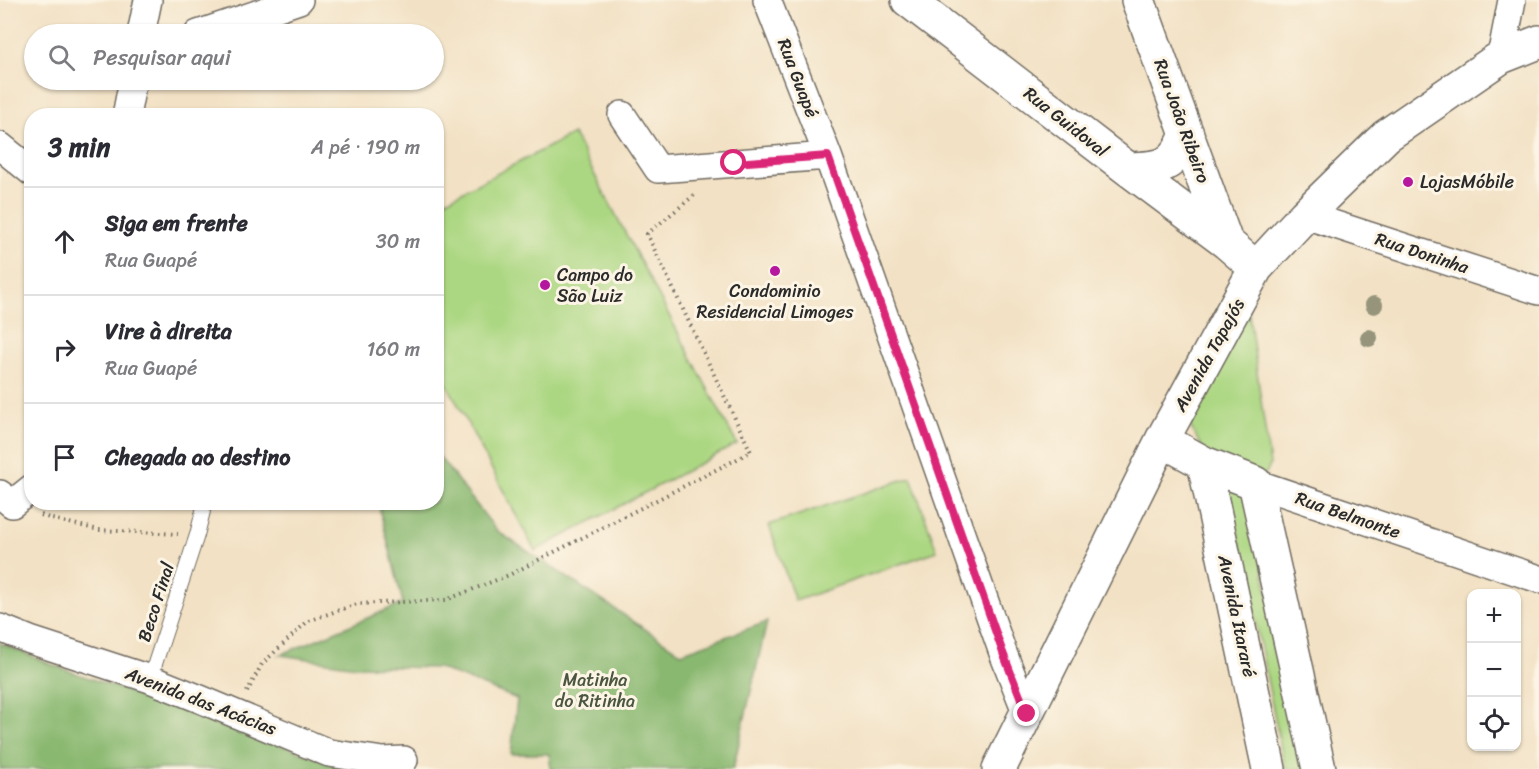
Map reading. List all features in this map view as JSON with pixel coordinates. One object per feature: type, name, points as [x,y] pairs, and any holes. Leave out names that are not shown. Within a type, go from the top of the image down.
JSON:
[{"type":"street","points":[[143,24],[148,0]]},
{"type":"street","points":[[228,24],[299,0]]},
{"type":"street","name":"Rua Guapé","points":[[767,0],[828,156],[1003,653],[1027,714]]},
{"type":"street","name":"Rua Guidoval","points":[[908,0],[1226,242],[1256,268]]},
{"type":"street","name":"Rua João Ribeiro","points":[[1138,0],[1226,242]]},
{"type":"street","points":[[1501,57],[1512,0]]},
{"type":"street","name":"Avenida Tapajós","points":[[999,769],[1162,440],[1256,268],[1305,215],[1386,136],[1501,57],[1539,42]]},
{"type":"street","points":[[128,108],[131,90]]},
{"type":"street","points":[[622,115],[658,169],[828,156]]},
{"type":"street","points":[[1128,169],[1154,168],[1167,163],[1180,150],[1186,134]]},
{"type":"street","points":[[0,146],[24,166]]},
{"type":"street","name":"Rua Doninha","points":[[1305,215],[1539,291]]},
{"type":"street","name":"Rua Belmonte","points":[[1162,440],[1204,462],[1256,483],[1539,579]]},
{"type":"street","name":"Avenida Itararé","points":[[1204,462],[1269,769]]},
{"type":"street","points":[[1256,483],[1319,769]]},
{"type":"street","name":"Avenida das Acácias","points":[[0,628],[150,679],[328,753],[383,761],[404,760]]},
{"type":"lane","name":"Beco Final","points":[[150,679],[203,512]]},
{"type":"path","points":[[234,713],[262,664],[308,621],[357,604],[446,600],[509,575],[751,452],[647,234],[699,192]]},
{"type":"path","name":"Beco Final","points":[[37,510],[52,519],[99,530],[197,535]]},
{"type":"green space","name":"Campo do São Luiz","points":[[573,134],[737,444],[535,551],[444,378],[444,201]]},
{"type":"green space","points":[[1248,307],[1270,465],[1250,505],[1304,769],[1285,769],[1232,503],[1189,424]]},
{"type":"green space","name":"Matinha do Ritinha","points":[[444,463],[497,531],[681,653],[767,622],[733,769],[551,769],[549,754],[511,754],[517,699],[438,668],[356,666],[280,655],[403,603],[380,510],[444,510]]},
{"type":"green space","points":[[911,477],[937,551],[795,601],[769,525]]},
{"type":"green space","points":[[0,643],[55,666],[350,769],[0,769]]},
{"type":"place","name":"LojasMóbile","points":[[1408,182]]},
{"type":"place","name":"Condominio Residencial Limoges","points":[[775,271]]},
{"type":"place","name":"Campo do São Luiz","points":[[545,285]]},
{"type":"route","points":[[734,163],[828,156],[1003,653],[1027,714]]}]
